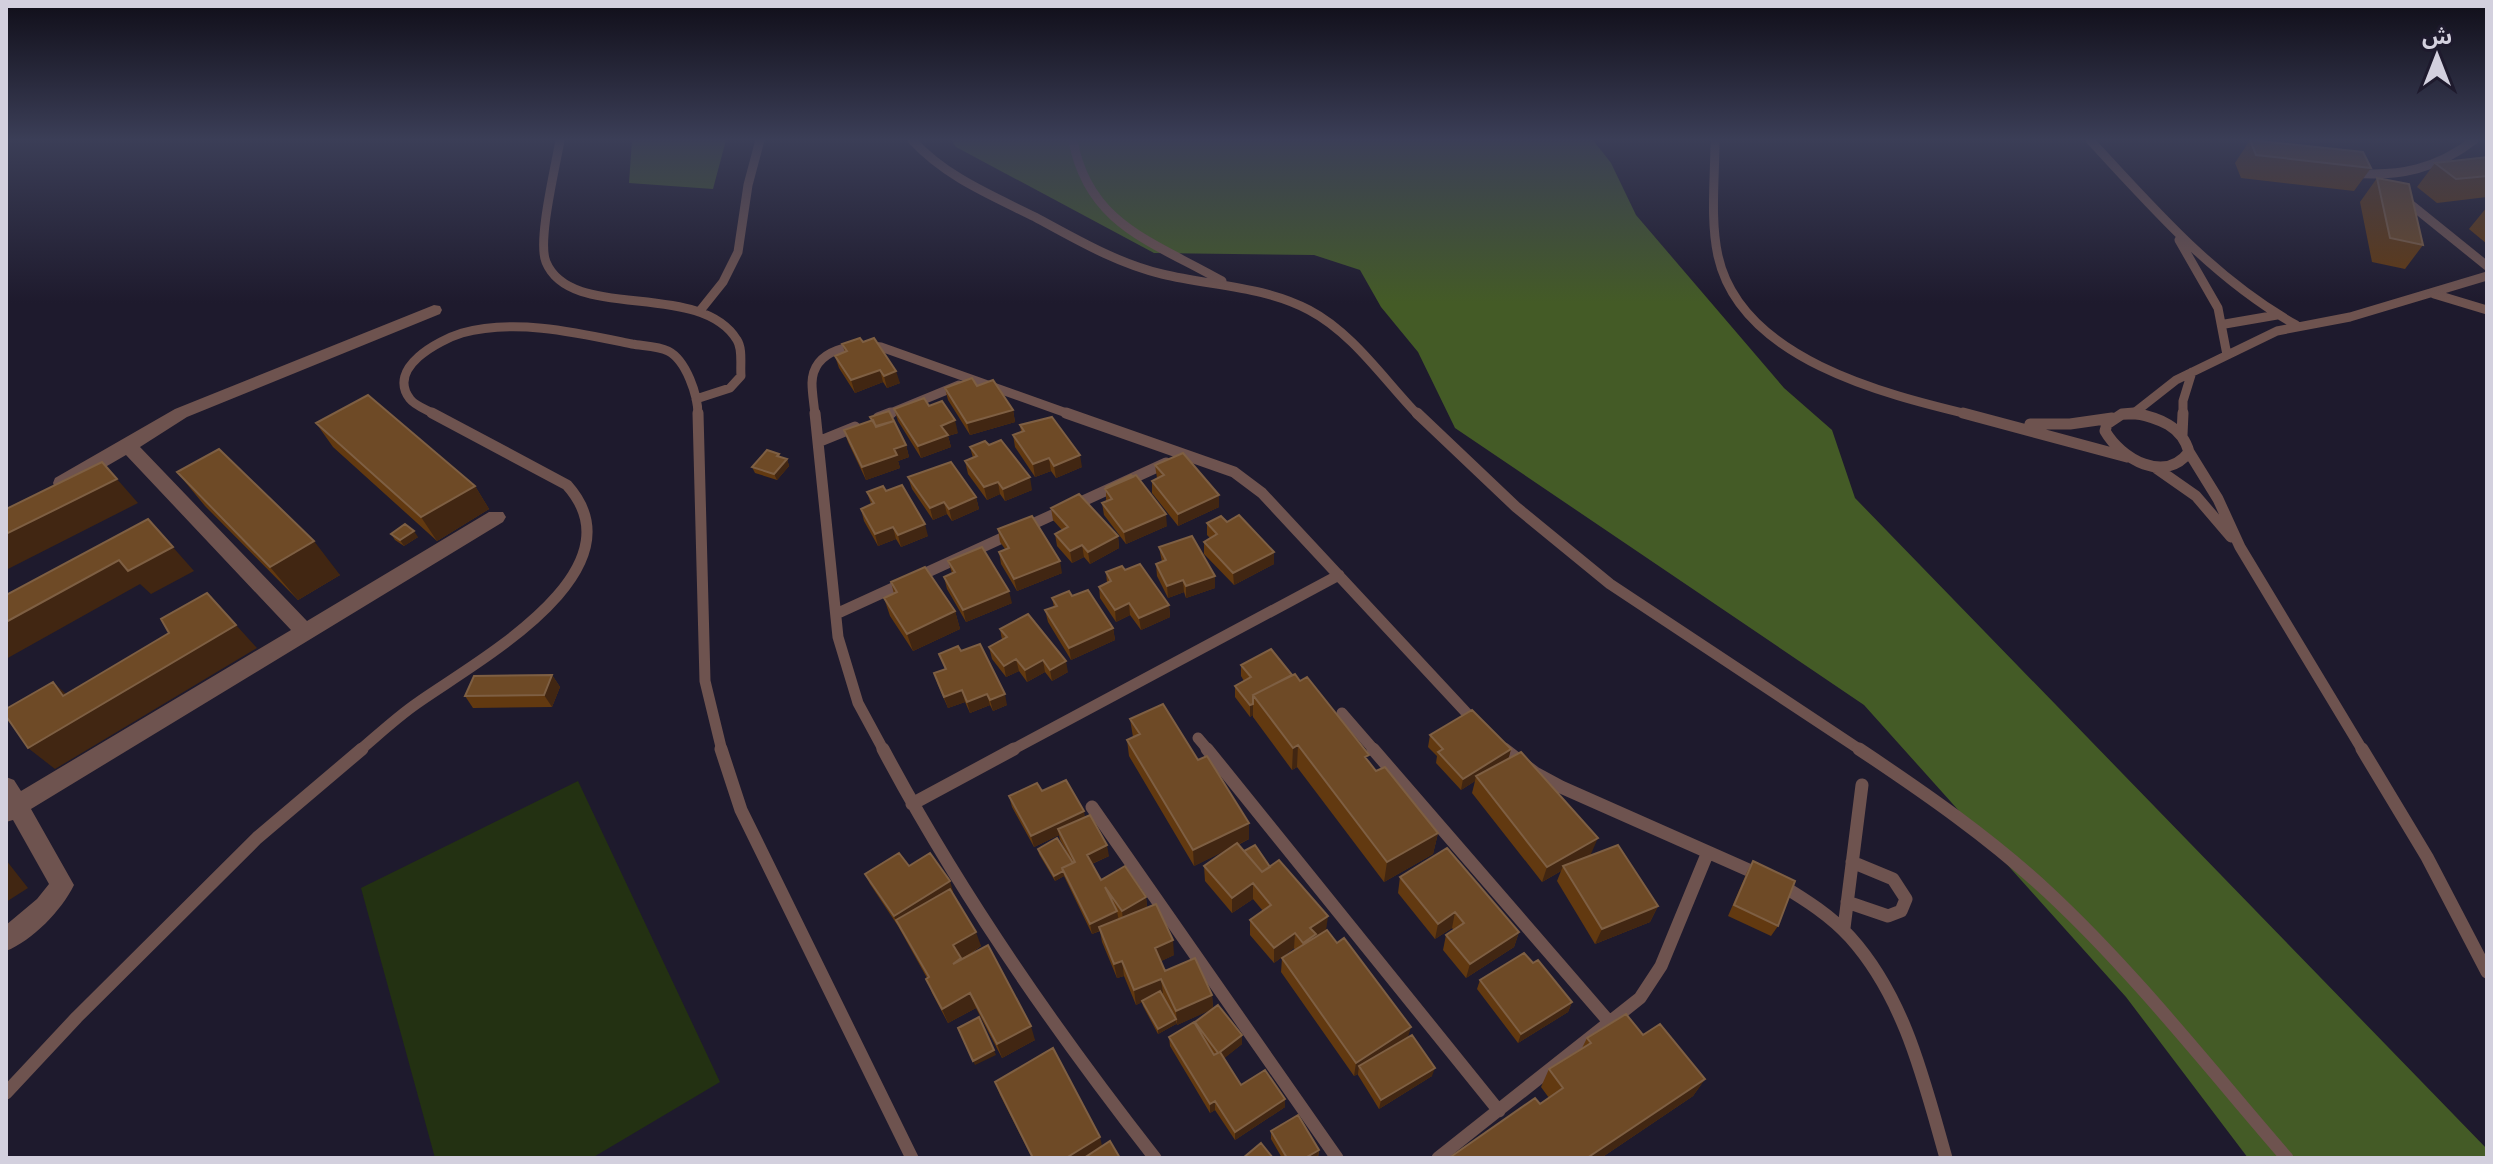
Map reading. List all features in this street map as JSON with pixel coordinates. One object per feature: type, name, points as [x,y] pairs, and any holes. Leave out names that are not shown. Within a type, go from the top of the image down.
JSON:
[{"type":"street","points":[[47,491],[181,413],[434,310]]},
{"type":"street","points":[[128,446],[305,632]]},
{"type":"street","points":[[6,940],[45,907],[62,885],[10,801],[305,632],[496,517]]},
{"type":"lane","points":[[553,194],[545,253],[554,275],[581,291],[699,312],[714,318],[733,334],[741,353],[741,376],[730,388],[696,399]]},
{"type":"lane","points":[[699,312],[723,282],[738,252],[747,194]]},
{"type":"lane","points":[[990,194],[1113,258],[1166,275],[1226,284],[1291,301],[1330,323],[1461,455],[1601,577],[1706,652],[1886,767],[2011,859],[2163,1013],[2287,1158]]},
{"type":"lane","points":[[1092,194],[1113,219],[1226,284]]},
{"type":"lane","points":[[1717,194],[1719,260],[1729,286],[1759,324],[1801,356],[1904,397],[2154,466],[2196,496],[2240,547]]},
{"type":"lane","points":[[2142,194],[2239,290],[2297,325]]},
{"type":"lane","points":[[2400,196],[2486,264]]},
{"type":"lane","points":[[2168,222],[2214,296],[2225,324],[2227,355]]},
{"type":"lane","points":[[2134,413],[2160,390],[2277,331],[2297,325],[2338,321],[2487,276]]},
{"type":"lane","points":[[2433,293],[2487,310]]},
{"type":"lane","points":[[2225,324],[2277,315]]},
{"type":"lane","points":[[6,1093],[77,1017],[257,838],[413,706],[524,630],[552,604],[572,576],[585,548],[587,533],[587,520],[576,495],[555,476],[412,402],[404,380],[421,354],[455,335],[497,327],[529,329],[659,349],[679,357],[696,399],[704,667],[713,723],[725,766],[741,810],[912,1158]]},
{"type":"lane","points":[[1155,1158],[1035,999],[983,922],[912,804],[858,703],[843,659],[836,614],[812,376],[819,363],[834,352],[853,346],[873,345],[1234,472],[1253,485],[1480,727]]},
{"type":"lane","points":[[2192,372],[2183,401],[2182,435],[2189,452],[2218,499],[2240,547],[2427,857],[2487,972]]},
{"type":"lane","points":[[818,442],[972,380]]},
{"type":"lane","points":[[1998,421],[2070,424],[2134,413],[2161,420],[2182,435]]},
{"type":"lane","points":[[2112,418],[2105,431],[2116,449],[2127,457]]},
{"type":"lane","points":[[2154,466],[2178,465],[2186,460],[2189,452]]},
{"type":"lane","points":[[836,614],[1185,455]]},
{"type":"lane","points":[[912,804],[1339,575]]},
{"type":"lane","points":[[1342,713],[1611,1024]]},
{"type":"lane","points":[[1489,737],[1510,756],[1561,787],[1801,895],[1844,928],[1877,969],[1890,992],[1946,1158]]},
{"type":"lane","points":[[1198,738],[1499,1111]]},
{"type":"lane","points":[[1844,928],[1862,785]]},
{"type":"lane","points":[[1092,807],[1337,1158]]},
{"type":"lane","points":[[1438,1158],[1640,998],[1661,966],[1708,852]]},
{"type":"lane","points":[[1847,902],[1888,916],[1901,911],[1906,899],[1893,879],[1852,862]]},
{"type":"green space","points":[[1044,194],[1626,194],[1636,215],[1784,388],[1832,430],[1855,498],[2487,1149],[2487,1158],[2248,1158],[2126,997],[1864,705],[1455,428],[1418,352],[1381,307],[1360,270],[1314,255],[1154,253]]},
{"type":"green space","points":[[578,781],[720,1082],[592,1158],[435,1158],[361,888]]},
{"type":"building","points":[[2381,194],[2411,194],[2423,245],[2390,238]]},
{"type":"building","points":[[860,338],[863,342],[874,338],[896,371],[884,376],[880,370],[851,380],[835,356],[847,351],[842,344]]},
{"type":"building","points":[[972,378],[977,386],[993,380],[1013,410],[967,423],[945,388]]},
{"type":"building","points":[[368,395],[475,486],[421,517],[316,423]]},
{"type":"building","points":[[924,398],[929,406],[942,401],[955,420],[941,426],[948,435],[918,446],[894,409]]},
{"type":"building","points":[[889,411],[894,421],[876,426],[870,417]]},
{"type":"building","points":[[1052,417],[1080,455],[1054,466],[1049,458],[1033,464],[1013,435],[1024,431],[1020,425]]},
{"type":"building","points":[[873,420],[876,427],[894,421],[906,445],[894,449],[897,455],[862,467],[844,430]]},
{"type":"building","points":[[1001,440],[1030,477],[1003,489],[998,482],[984,487],[965,461],[977,456],[970,447],[985,441],[989,445]]},
{"type":"building","points":[[219,449],[314,541],[270,567],[177,472]]},
{"type":"building","points":[[767,450],[787,459],[774,474],[752,467]]},
{"type":"building","points":[[1183,453],[1219,495],[1178,514],[1152,481],[1164,475],[1155,465]]},
{"type":"building","points":[[102,462],[117,479],[6,534],[6,509]]},
{"type":"building","points":[[951,462],[976,497],[949,509],[944,502],[930,508],[908,477]]},
{"type":"building","points":[[1131,475],[1133,477],[1106,487]]},
{"type":"building","points":[[1136,475],[1166,514],[1124,532],[1102,503],[1112,499],[1105,489]]},
{"type":"building","points":[[902,485],[925,524],[898,535],[893,527],[875,534],[861,509],[874,503],[867,492],[883,486],[886,491]]},
{"type":"building","points":[[1079,494],[1118,536],[1088,552],[1082,545],[1070,551],[1055,534],[1068,527],[1051,508]]},
{"type":"building","points":[[1239,515],[1274,552],[1233,573],[1204,542],[1217,534],[1207,523],[1221,516],[1227,522]]},
{"type":"building","points":[[1032,516],[1060,561],[1014,579],[999,552],[1009,548],[998,529]]},
{"type":"building","points":[[148,519],[173,547],[128,571],[119,560],[6,622],[6,595]]},
{"type":"building","points":[[405,524],[414,531],[400,540],[391,534]]},
{"type":"building","points":[[1192,536],[1215,576],[1186,586],[1183,580],[1167,586],[1156,564],[1166,560],[1159,547]]},
{"type":"building","points":[[982,547],[1009,591],[963,610],[944,577],[955,572],[948,561]]},
{"type":"building","points":[[1140,564],[1169,605],[1139,618],[1129,603],[1115,610],[1099,587],[1111,581],[1106,572],[1122,566],[1125,570]]},
{"type":"building","points":[[925,567],[955,611],[907,634],[884,598],[897,592],[891,582]]},
{"type":"building","points":[[1088,590],[1113,628],[1069,648],[1045,610],[1057,606],[1052,598],[1069,591],[1072,596]]},
{"type":"building","points":[[207,593],[236,625],[28,748],[6,716],[6,709],[53,682],[63,696],[169,633],[161,619]]},
{"type":"building","points":[[1028,614],[1066,661],[1050,670],[1043,660],[1025,670],[1016,659],[1004,666],[989,647],[1007,637],[1000,629]]},
{"type":"building","points":[[980,644],[1005,694],[990,700],[987,694],[967,702],[962,690],[944,697],[934,673],[946,669],[939,654],[958,646],[961,651]]},
{"type":"building","points":[[1271,649],[1292,675],[1253,695],[1253,704],[1250,705],[1235,686],[1251,677],[1241,665]]},
{"type":"building","points":[[1295,674],[1300,681],[1307,677],[1369,755],[1365,757],[1376,771],[1385,767],[1438,833],[1387,862],[1298,745],[1293,748],[1253,695]]},
{"type":"building","points":[[552,675],[544,695],[465,696],[474,676]]},
{"type":"building","points":[[1163,704],[1198,760],[1207,756],[1249,823],[1193,850],[1127,740],[1140,734],[1130,719]]},
{"type":"building","points":[[1472,710],[1511,749],[1463,779],[1438,752],[1443,749],[1430,735]]},
{"type":"building","points":[[1521,752],[1598,838],[1547,867],[1476,776]]},
{"type":"building","points":[[1066,780],[1084,811],[1031,836],[1009,796],[1037,783],[1042,791]]},
{"type":"building","points":[[1090,815],[1107,845],[1087,855],[1101,880],[1125,866],[1146,897],[1122,911],[1105,887],[1117,911],[1090,924],[1062,868],[1075,862],[1058,829]]},
{"type":"building","points":[[1057,838],[1073,863],[1054,876],[1038,849]]},
{"type":"building","points":[[1237,843],[1262,872],[1279,860],[1328,916],[1310,928],[1316,934],[1303,943],[1295,933],[1274,948],[1250,920],[1271,905],[1253,883],[1232,898],[1204,866]]},
{"type":"building","points":[[1255,845],[1270,867],[1262,872],[1244,851]]},
{"type":"building","points":[[1618,845],[1658,906],[1602,929],[1563,866]]},
{"type":"building","points":[[1447,848],[1519,932],[1470,964],[1446,935],[1464,923],[1455,912],[1438,924],[1400,877]]},
{"type":"building","points":[[899,853],[909,866],[930,853],[950,881],[894,916],[865,874]]},
{"type":"building","points":[[1753,861],[1795,881],[1778,926],[1734,905]]},
{"type":"building","points":[[950,889],[976,932],[953,945],[961,958],[953,964],[988,945],[1031,1026],[997,1044],[970,993],[942,1009],[926,979],[929,977],[896,920]]},
{"type":"building","points":[[1156,904],[1173,940],[1155,948],[1165,971],[1195,958],[1212,995],[1176,1011],[1161,979],[1134,990],[1122,961],[1114,964],[1099,927]]},
{"type":"building","points":[[1327,930],[1337,943],[1344,938],[1411,1027],[1356,1063],[1282,958]]},
{"type":"building","points":[[1524,953],[1533,963],[1538,960],[1572,1002],[1521,1034],[1480,980]]},
{"type":"building","points":[[1160,991],[1176,1019],[1158,1029],[1142,1001]]},
{"type":"building","points":[[1218,1005],[1242,1035],[1220,1052],[1241,1085],[1265,1070],[1285,1099],[1235,1132],[1215,1101],[1210,1104],[1169,1037],[1194,1022],[1214,1055],[1218,1053],[1195,1022]]},
{"type":"building","points":[[1626,1014],[1643,1035],[1660,1024],[1705,1079],[1587,1158],[1449,1158],[1535,1098],[1540,1104],[1563,1088],[1549,1069],[1591,1043],[1587,1038]]},
{"type":"building","points":[[979,1017],[994,1050],[973,1061],[958,1028]]},
{"type":"building","points":[[1412,1035],[1435,1068],[1381,1100],[1359,1066]]},
{"type":"building","points":[[1053,1048],[1100,1137],[1066,1158],[1033,1158],[995,1082]]},
{"type":"building","points":[[1298,1115],[1319,1150],[1305,1158],[1287,1158],[1271,1131]]},
{"type":"building","points":[[1110,1141],[1120,1158],[1084,1158]]},
{"type":"building","points":[[1261,1143],[1273,1158],[1243,1158]]}]
